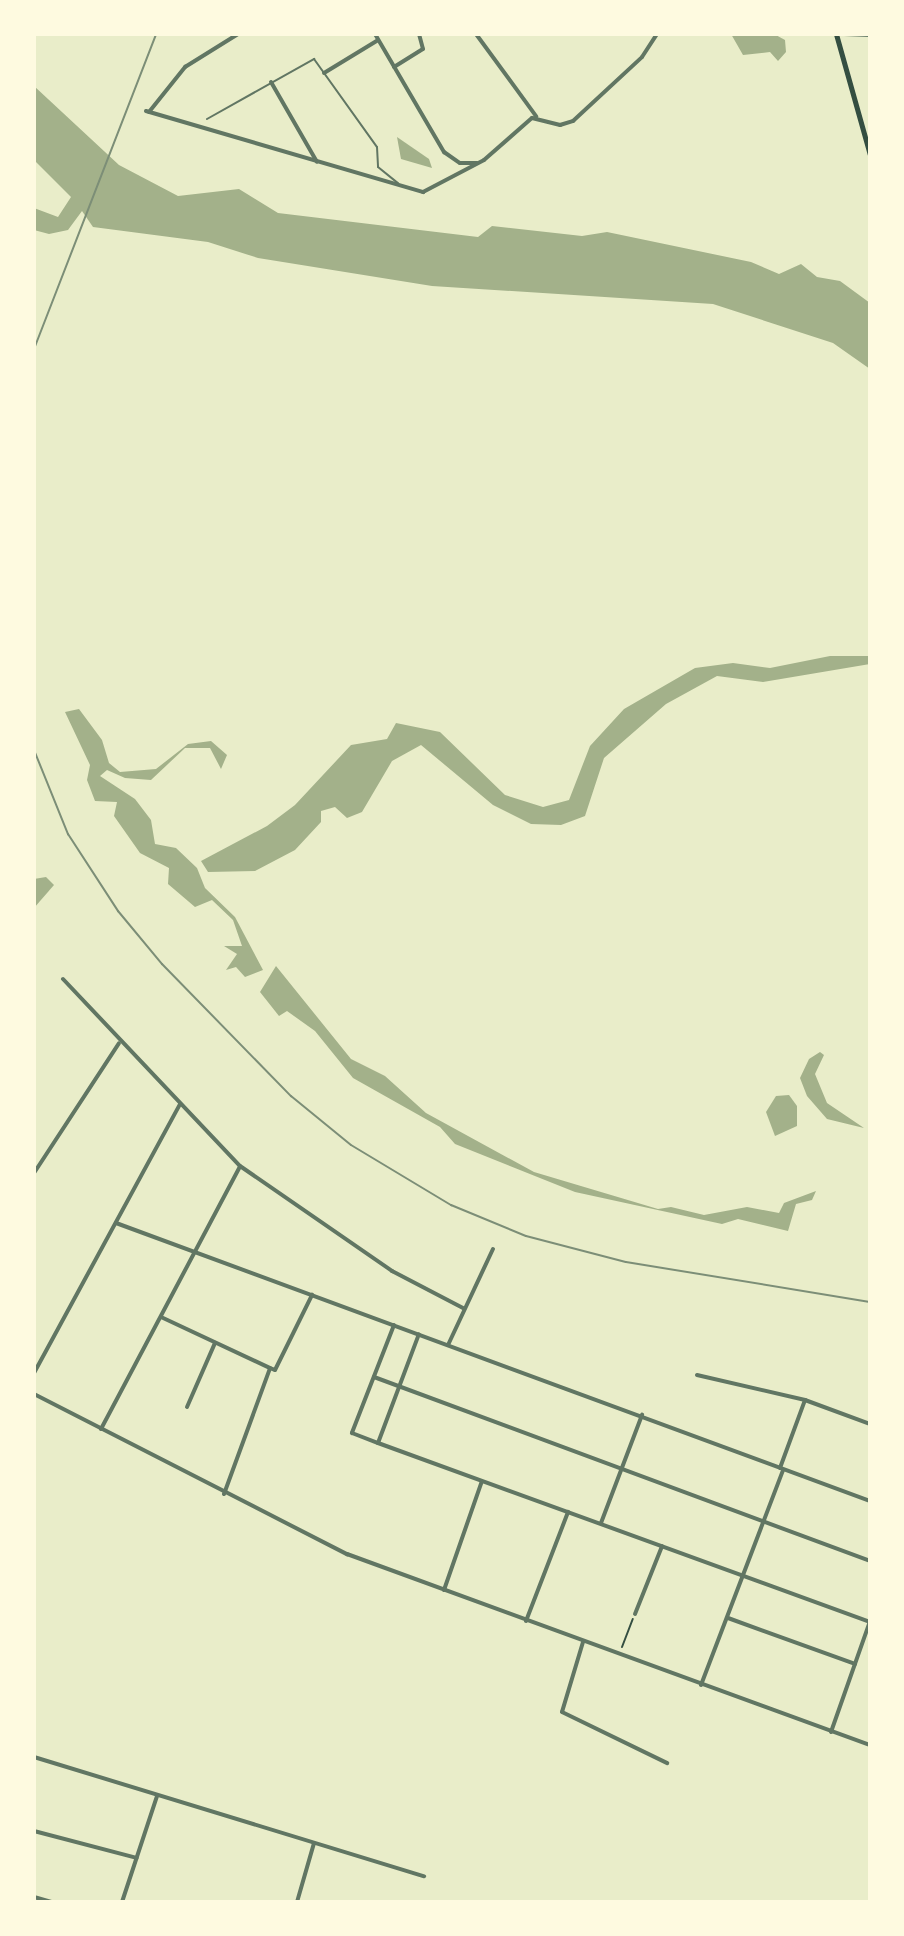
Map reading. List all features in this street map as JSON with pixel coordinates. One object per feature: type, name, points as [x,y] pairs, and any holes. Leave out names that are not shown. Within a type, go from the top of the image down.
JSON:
[{"type":"main road","points":[[836,34],[870,155]]},
{"type":"street","points":[[238,34],[185,67],[147,112],[409,191],[437,187],[480,163],[536,116]]},
{"type":"street","points":[[375,34],[447,156],[460,163],[480,163]]},
{"type":"street","points":[[394,67],[421,53],[419,34]]},
{"type":"street","points":[[476,34],[536,116],[560,125],[573,121],[642,57],[657,34]]},
{"type":"street","points":[[844,34],[870,35]]},
{"type":"street","points":[[324,73],[378,40]]},
{"type":"street","points":[[271,82],[318,164]]},
{"type":"street","points":[[63,979],[119,1043],[240,1166],[392,1271],[463,1308]]},
{"type":"street","points":[[34,1173],[119,1043]]},
{"type":"street","points":[[34,1373],[180,1104]]},
{"type":"street","points":[[101,1429],[240,1166]]},
{"type":"street","points":[[116,1223],[870,1501]]},
{"type":"street","points":[[448,1345],[493,1249]]},
{"type":"street","points":[[161,1317],[275,1370],[312,1295]]},
{"type":"street","points":[[394,1325],[352,1433],[870,1622],[831,1732]]},
{"type":"street","points":[[378,1443],[419,1334]]},
{"type":"street","points":[[187,1407],[216,1342]]},
{"type":"street","points":[[224,1494],[270,1368]]},
{"type":"street","points":[[697,1375],[805,1400],[870,1424]]},
{"type":"street","points":[[374,1377],[870,1561]]},
{"type":"street","points":[[34,1394],[224,1494],[347,1554],[870,1745]]},
{"type":"street","points":[[701,1685],[746,1575],[805,1400]]},
{"type":"street","points":[[601,1523],[642,1415]]},
{"type":"street","points":[[444,1590],[482,1481]]},
{"type":"street","points":[[526,1621],[569,1511]]},
{"type":"street","points":[[635,1614],[662,1545]]},
{"type":"street","points":[[728,1618],[855,1664]]},
{"type":"street","points":[[583,1642],[562,1712],[667,1763]]},
{"type":"street","points":[[34,1757],[424,1876]]},
{"type":"street","points":[[122,1902],[157,1796]]},
{"type":"street","points":[[34,1831],[137,1858]]},
{"type":"street","points":[[297,1902],[314,1842]]},
{"type":"street","points":[[35,1899],[51,1902]]},
{"type":"lane","points":[[207,119],[312,59],[377,147],[378,167],[409,191]]},
{"type":"path","points":[[619,1655],[635,1614]]},
{"type":"shaded area","points":[[731,34],[774,34],[785,40],[786,52],[778,61],[770,52],[743,55]]},
{"type":"shaded area","points":[[34,86],[119,165],[178,196],[239,189],[278,213],[478,237],[492,226],[582,236],[607,232],[751,262],[779,274],[801,264],[817,277],[840,281],[870,303],[870,369],[833,343],[713,304],[432,286],[258,258],[208,242],[93,227],[82,211],[68,230],[49,234],[34,230],[34,208],[58,217],[71,197],[34,160]]},
{"type":"shaded area","points":[[397,137],[429,159],[432,168],[401,159]]},
{"type":"shaded area","points":[[830,656],[870,656],[870,664],[763,682],[717,676],[666,704],[604,758],[585,816],[561,825],[531,824],[493,805],[421,745],[392,761],[362,812],[347,818],[335,807],[321,811],[321,822],[295,850],[255,871],[208,872],[201,861],[267,826],[295,805],[351,745],[387,739],[396,723],[440,732],[505,795],[543,807],[569,800],[590,746],[624,709],[695,668],[733,663],[770,668]]},
{"type":"shaded area","points":[[79,709],[102,740],[109,763],[120,772],[156,769],[188,744],[211,741],[227,755],[221,769],[210,748],[185,748],[151,780],[125,778],[107,770],[100,776],[135,799],[151,820],[155,844],[176,848],[197,868],[205,888],[235,917],[263,970],[245,977],[236,967],[226,970],[237,954],[224,946],[242,946],[233,920],[212,900],[195,907],[168,884],[169,868],[140,853],[114,816],[117,802],[95,801],[87,780],[90,765],[65,712]]},
{"type":"shaded area","points":[[46,877],[54,885],[34,908],[34,879]]},
{"type":"shaded area","points":[[276,966],[351,1059],[385,1076],[426,1113],[534,1172],[658,1209],[671,1207],[704,1215],[747,1207],[779,1213],[784,1203],[816,1191],[812,1200],[796,1204],[788,1231],[738,1219],[722,1224],[575,1192],[455,1144],[440,1127],[353,1078],[315,1031],[287,1011],[279,1016],[260,992]]},
{"type":"shaded area","points":[[820,1052],[824,1055],[815,1074],[827,1103],[864,1128],[827,1119],[807,1096],[800,1078],[809,1059]]},
{"type":"shaded area","points":[[789,1095],[797,1106],[797,1126],[775,1136],[766,1112],[776,1096]]},
{"type":"railway","points":[[34,349],[156,34]]},
{"type":"railway","points":[[34,750],[68,834],[118,911],[162,964],[291,1096],[351,1145],[451,1205],[526,1236],[626,1262],[870,1302]]}]
